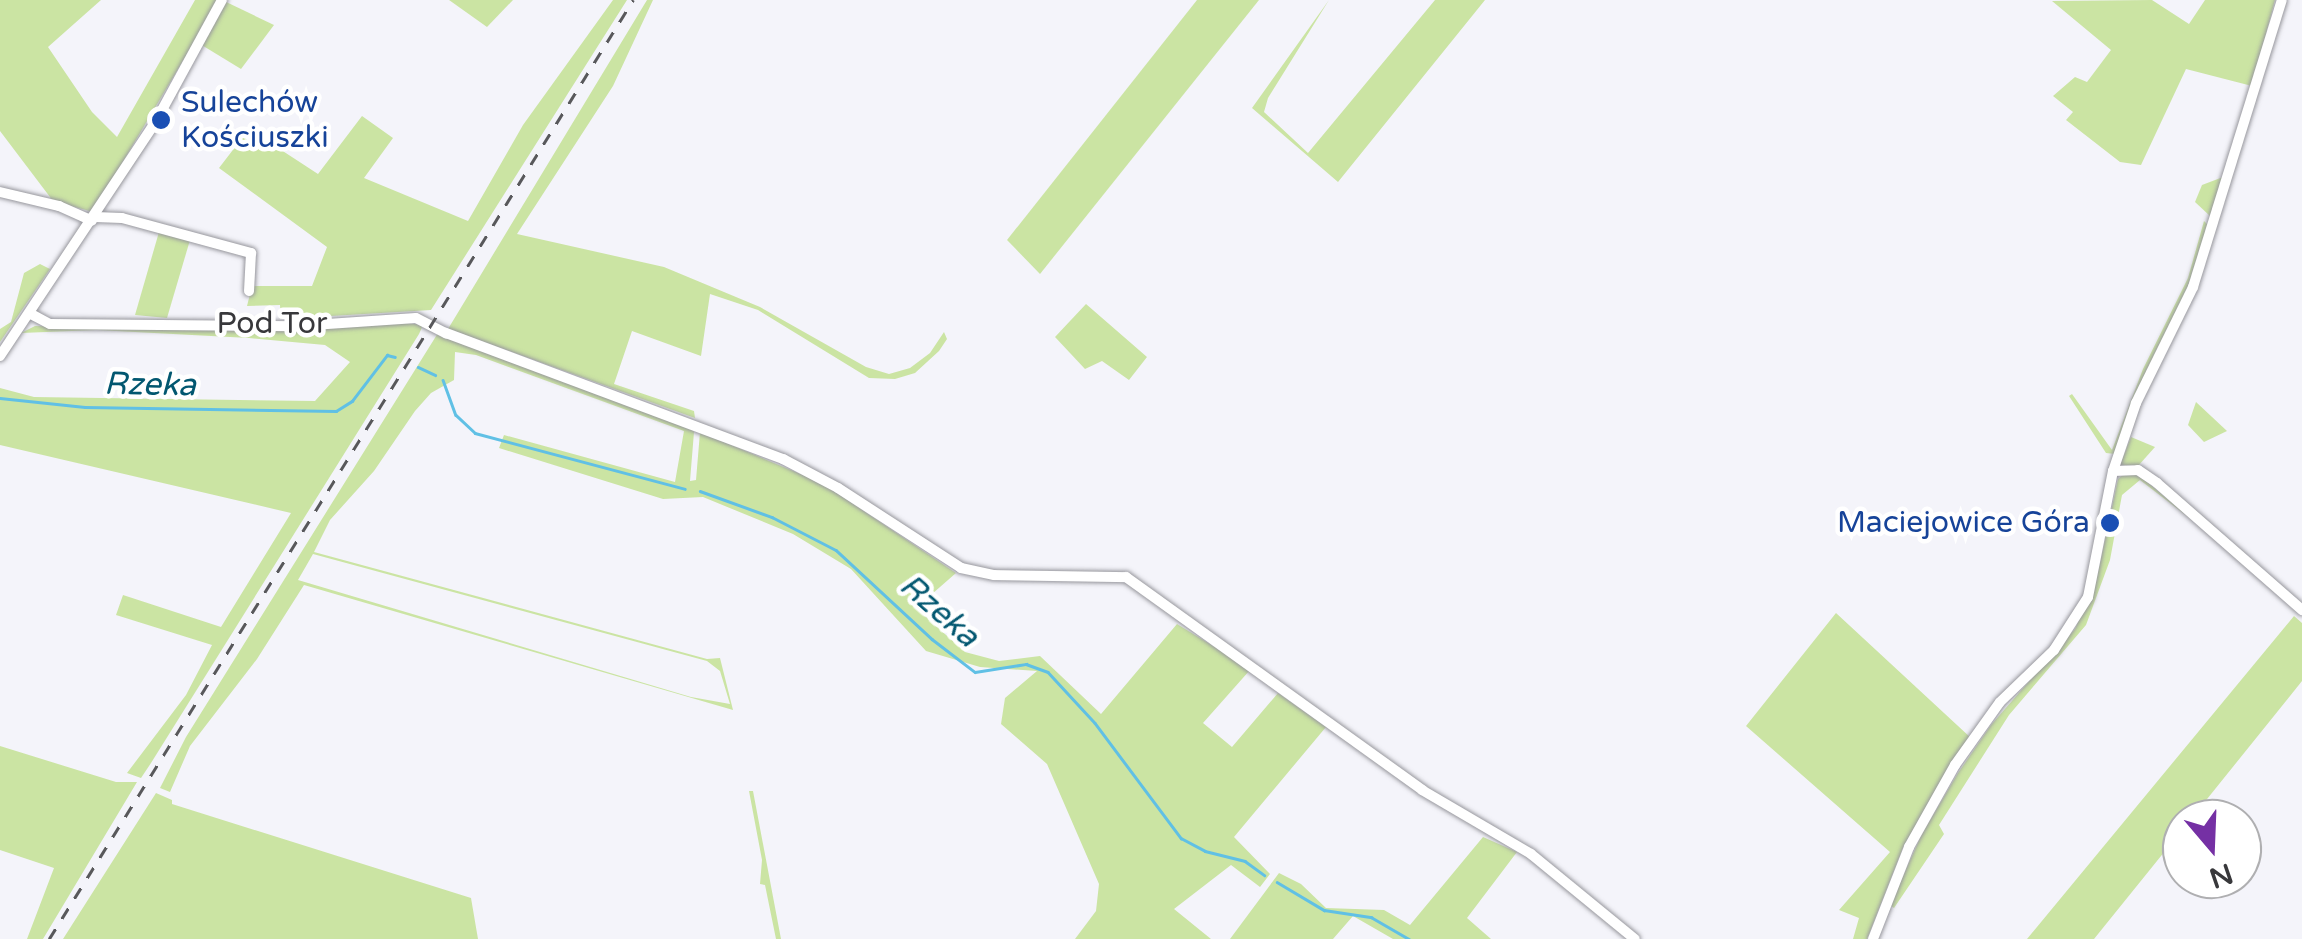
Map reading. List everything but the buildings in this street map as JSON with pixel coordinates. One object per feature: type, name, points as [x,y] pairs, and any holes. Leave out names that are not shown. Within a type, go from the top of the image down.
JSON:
[{"type":"street","points":[[0,356],[156,121],[222,0]]},
{"type":"street","points":[[1873,939],[1908,847],[1955,765],[2000,702],[2054,650],[2088,598],[2112,471],[2136,403],[2192,287],[2282,0]]},
{"type":"street","points":[[0,192],[59,206],[93,219],[122,218],[251,253],[249,291]]},
{"type":"street","name":"Pod Tor","points":[[31,314],[50,324],[298,326],[416,318],[784,459],[838,488],[961,568],[994,576],[1126,577],[1422,790],[1532,854],[1635,939]]},
{"type":"street","points":[[2112,471],[2138,470],[2158,483],[2302,610]]},
{"type":"green space","points":[[0,0],[101,0],[48,47],[92,112],[117,137],[195,0],[219,0],[93,212],[53,201],[0,131]]},
{"type":"green space","points":[[222,0],[274,25],[241,69],[200,44]]},
{"type":"green space","points":[[449,0],[513,0],[487,27]]},
{"type":"green space","points":[[613,0],[627,0],[431,310],[281,319],[280,305],[247,306],[252,286],[312,286],[327,247],[219,168],[249,129],[318,174],[362,116],[393,138],[364,178],[468,221],[523,125]]},
{"type":"green space","points":[[647,0],[653,0],[613,86],[517,234],[664,267],[760,307],[866,367],[889,374],[910,368],[930,353],[944,332],[947,339],[939,351],[915,373],[895,379],[869,378],[758,310],[710,294],[701,356],[632,331],[614,384],[694,411],[695,418],[448,329]]},
{"type":"green space","points":[[1197,0],[1259,0],[1040,274],[1007,240]]},
{"type":"green space","points":[[1329,0],[1268,98],[1264,112],[1308,153],[1435,0],[1485,0],[1338,182],[1252,108]]},
{"type":"green space","points":[[2152,0],[2189,24],[2205,0],[2275,0],[2252,86],[2186,69],[2141,165],[2120,162],[2066,120],[2073,112],[2053,96],[2075,77],[2087,82],[2111,50],[2052,1]]},
{"type":"green space","points":[[2223,177],[2210,216],[2195,202],[2202,185]]},
{"type":"green space","points":[[2204,221],[2208,225],[2190,286],[2115,454],[2106,453],[2069,396],[2072,394],[2112,450],[2143,369],[2188,278]]},
{"type":"green space","points":[[159,232],[190,240],[167,318],[135,315]]},
{"type":"green space","points":[[40,264],[50,269],[0,342],[0,329],[11,322],[24,273]]},
{"type":"green space","points":[[1086,304],[1147,357],[1129,380],[1102,361],[1085,369],[1055,337]]},
{"type":"green space","points":[[423,325],[151,763],[141,778],[127,773],[186,695],[212,645],[116,615],[123,595],[221,627],[291,513],[0,445],[0,388],[34,397],[315,401],[350,362],[325,345],[249,338],[97,330],[21,333],[35,326],[243,330]]},
{"type":"green space","points":[[438,333],[690,427],[694,432],[690,481],[696,480],[700,432],[822,483],[956,573],[916,608],[965,652],[999,661],[1040,656],[1101,714],[1177,624],[1250,670],[1203,723],[1232,747],[1278,693],[1326,727],[1234,837],[1270,874],[1260,887],[1231,865],[1174,909],[1211,939],[1075,939],[1096,911],[1099,884],[1047,764],[1001,724],[1005,698],[1037,671],[980,667],[926,651],[851,569],[793,534],[703,497],[663,499],[499,448],[504,435],[675,482],[684,431],[476,355],[455,352],[454,380],[431,393],[415,411],[374,471],[330,520],[314,552],[707,659],[720,658],[733,710],[304,585],[257,659],[190,746],[170,792],[160,788],[186,737]],"holes":[[[313,554],[707,661],[720,671],[730,704],[691,697],[298,580]]]},
{"type":"green space","points":[[2196,402],[2227,431],[2204,442],[2188,425]]},
{"type":"green space","points":[[2131,437],[2155,447],[2138,466],[2120,465]]},
{"type":"green space","points":[[2125,473],[2140,476],[2196,523],[2140,480],[2122,495],[2110,560],[2086,625],[2009,715],[1939,825],[1944,834],[1894,908],[1890,905],[1922,834],[1958,773],[1991,725],[2075,629],[2096,582],[2118,479]]},
{"type":"green space","points":[[1836,613],[1971,738],[1904,845],[1867,939],[1853,939],[1859,918],[1839,910],[1890,852],[1746,726]]},
{"type":"green space","points":[[2294,616],[2302,623],[2302,681],[2207,799],[2162,799],[2162,855],[2094,939],[2027,939]]},
{"type":"green space","points":[[0,746],[116,782],[137,782],[43,939],[27,939],[54,868],[0,850]]},
{"type":"green space","points":[[749,791],[753,791],[781,939],[776,939],[765,885],[760,884],[762,860]]},
{"type":"green space","points":[[156,793],[172,800],[172,804],[471,898],[478,939],[63,939]]},
{"type":"green space","points":[[1483,837],[1517,852],[1467,918],[1491,939],[1393,939],[1353,916],[1333,939],[1230,939],[1279,873],[1301,884],[1326,908],[1384,910],[1410,925]]},
{"type":"waterway","name":"Rzeka","points":[[0,398],[85,407],[336,411],[352,401],[387,355],[395,357]]},
{"type":"waterway","name":"Rzeka","points":[[418,367],[435,375]]},
{"type":"waterway","name":"Rzeka","points":[[443,380],[456,415],[475,433],[685,489]]},
{"type":"waterway","name":"Rzeka","points":[[700,491],[772,517],[836,550],[932,639],[975,672],[1026,664],[1048,672],[1095,723],[1181,838],[1205,851],[1245,861],[1264,875]]},
{"type":"waterway","name":"Rzeka","points":[[1277,882],[1324,910],[1371,917],[1409,939]]},
{"type":"railway","points":[[49,939],[633,0]]},
{"type":"place","name":"Sulechów Kościuszki","points":[[161,120]]},
{"type":"place","name":"Maciejowice Góra","points":[[2110,523]]}]
